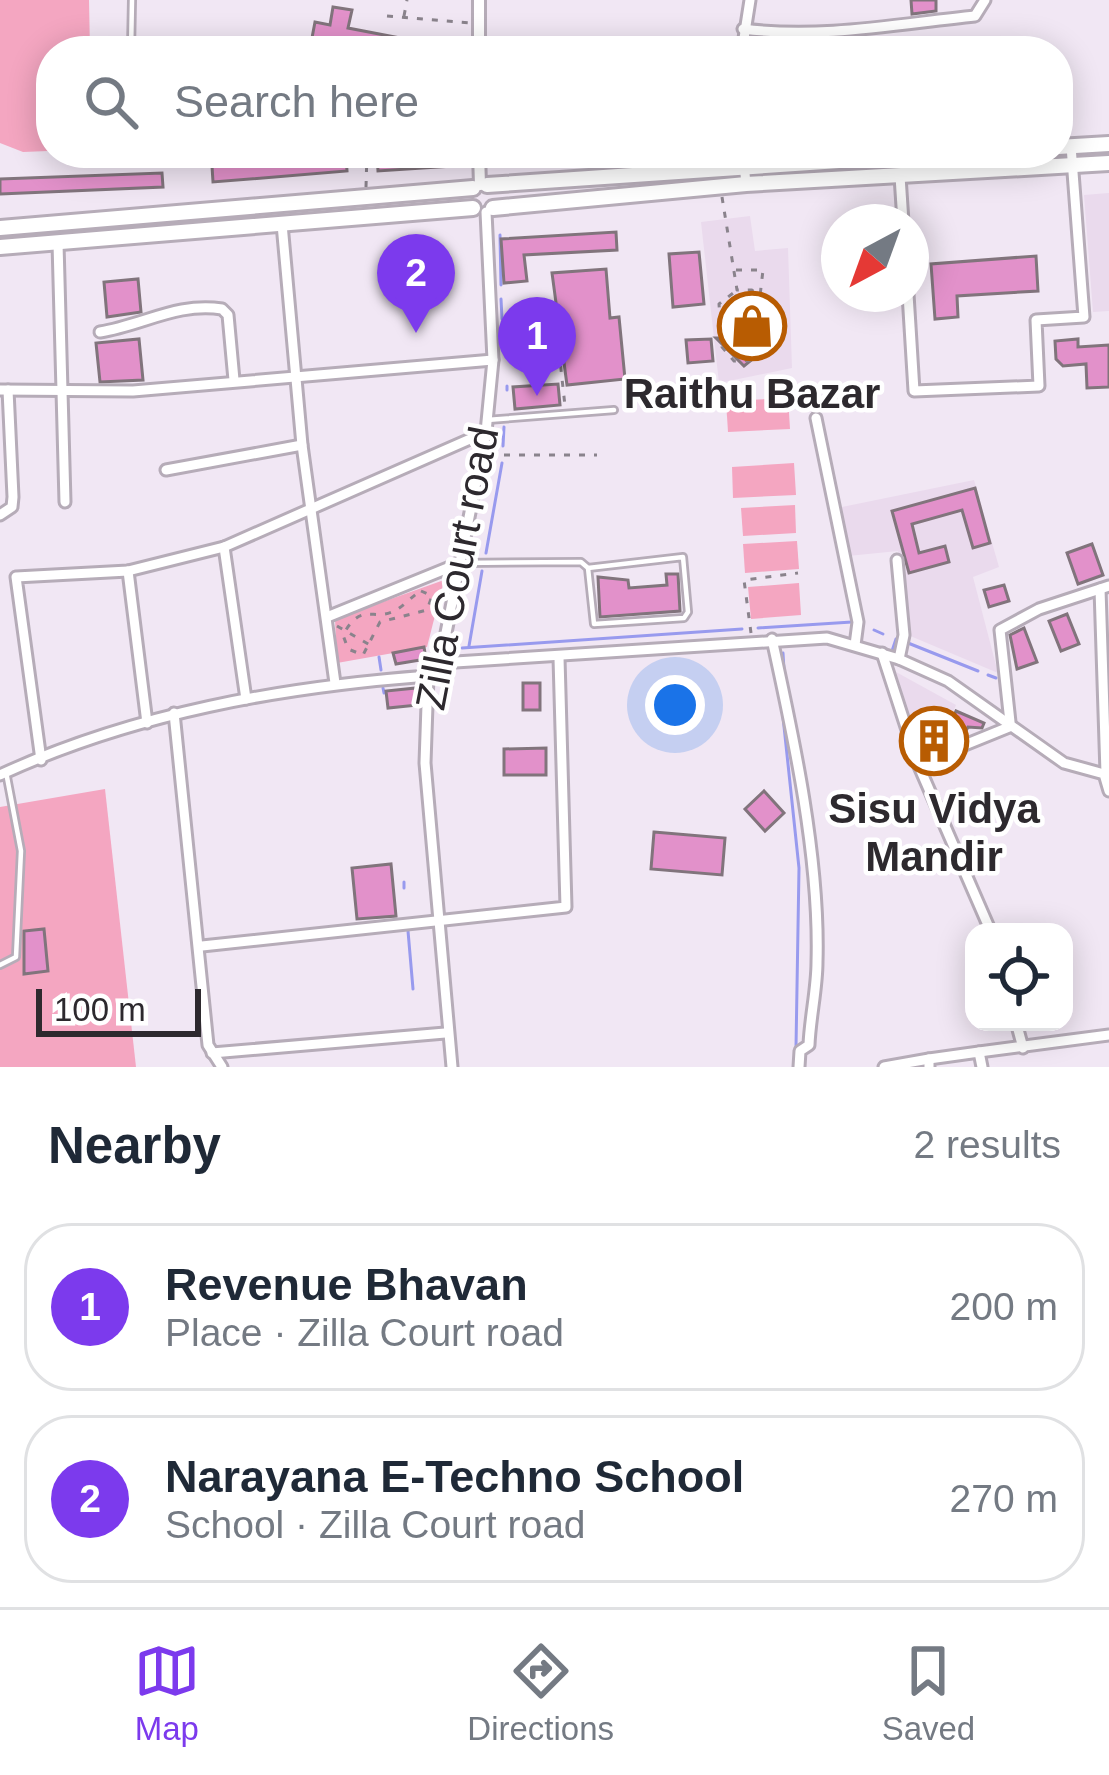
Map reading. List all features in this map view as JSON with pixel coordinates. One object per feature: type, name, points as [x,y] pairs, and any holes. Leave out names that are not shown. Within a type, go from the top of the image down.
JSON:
[{"type":"main road","points":[[1073,146],[1109,144]]},
{"type":"main road","points":[[1073,166],[1109,163]]},
{"type":"main road","points":[[0,228],[656,168]]},
{"type":"main road","points":[[0,247],[746,184],[1039,168]]},
{"type":"main road","points":[[480,186],[496,195],[484,209]]},
{"type":"main road","points":[[480,186],[484,209]]},
{"type":"street","points":[[479,0],[479,36]]},
{"type":"street","points":[[743,36],[750,0]]},
{"type":"street","points":[[743,28],[799,36],[877,28],[975,16],[985,0]]},
{"type":"street","points":[[909,312],[914,391],[1039,386],[1036,320],[1084,317],[1073,166]]},
{"type":"street","points":[[479,168],[480,186]]},
{"type":"street","points":[[745,168],[746,184]]},
{"type":"street","points":[[901,176],[902,204]]},
{"type":"street","name":"Zilla Court road","points":[[452,1067],[445,1033],[425,763],[428,676],[440,663],[486,433],[493,360],[484,209]]},
{"type":"street","points":[[282,224],[302,445],[334,683]]},
{"type":"street","points":[[58,243],[65,502]]},
{"type":"street","points":[[100,332],[152,322],[176,308],[222,309],[228,315],[233,380]]},
{"type":"street","points":[[0,515],[7,514],[13,497],[4,390],[63,393],[493,360]]},
{"type":"street","points":[[816,418],[858,622],[855,645]]},
{"type":"street","points":[[0,578],[128,571],[224,547],[486,433]]},
{"type":"street","points":[[166,470],[302,445]]},
{"type":"street","points":[[224,547],[246,699]]},
{"type":"street","points":[[897,560],[904,635],[899,658]]},
{"type":"street","points":[[327,617],[460,563]]},
{"type":"street","points":[[128,571],[147,723]]},
{"type":"street","points":[[16,577],[40,760]]},
{"type":"street","points":[[1010,726],[1000,630],[1040,609],[1104,587],[1109,791]]},
{"type":"street","points":[[440,663],[827,638],[899,658],[948,681],[1064,763],[1107,773]]},
{"type":"street","points":[[772,639],[790,720],[816,914],[818,967],[808,1046],[800,1051],[800,1067]]},
{"type":"street","points":[[882,653],[918,764],[987,923]]},
{"type":"street","points":[[202,946],[436,918],[561,910],[569,902],[559,658]]},
{"type":"street","points":[[3,773],[175,713],[334,683],[428,676]]},
{"type":"street","points":[[175,713],[212,1053],[221,1067]]},
{"type":"street","points":[[918,764],[1010,726]]},
{"type":"street","points":[[1018,1031],[1023,1048]]},
{"type":"street","points":[[212,1053],[445,1033]]},
{"type":"street","points":[[884,1067],[1109,1035]]},
{"type":"street","points":[[980,1052],[982,1067]]},
{"type":"lane","points":[[131,36],[132,0]]},
{"type":"lane","points":[[487,419],[614,410]]},
{"type":"lane","points":[[460,563],[581,562],[588,568],[594,624],[684,618],[688,612],[683,557],[588,568]]},
{"type":"lane","points":[[0,965],[16,957],[20,869],[3,773]]},
{"type":"path","points":[[404,18],[407,0]]},
{"type":"path","points":[[387,16],[479,23]]},
{"type":"path","points":[[366,195],[367,168]]},
{"type":"path","points":[[720,187],[737,290]]},
{"type":"path","points":[[734,270],[763,269],[760,296],[769,325],[764,354],[744,362],[725,355],[720,326],[719,304],[737,290]]},
{"type":"path","points":[[737,290],[760,296]]},
{"type":"path","points":[[744,305],[752,326],[752,345],[744,349],[736,326],[736,309],[744,305]]},
{"type":"path","points":[[720,326],[769,325]]},
{"type":"path","points":[[559,351],[566,414]]},
{"type":"path","points":[[482,455],[597,455]]},
{"type":"path","points":[[752,641],[743,580],[798,573]]},
{"type":"path","points":[[429,592],[427,610],[380,622],[371,646],[363,655],[350,652],[343,639],[346,628],[363,613],[392,612],[413,595],[429,592]]},
{"type":"path","points":[[346,628],[371,646]]},
{"type":"shaded area","points":[[0,0],[89,0],[90,36],[36,36],[36,151],[0,143]]},
{"type":"shaded area","points":[[1109,193],[1109,311],[1093,312],[1084,195]]},
{"type":"shaded area","name":"Raithu Bazar","points":[[750,216],[755,251],[788,248],[792,368],[719,383],[701,222]]},
{"type":"shaded area","points":[[788,398],[790,429],[728,432],[726,401]]},
{"type":"shaded area","points":[[794,463],[796,495],[733,498],[732,467]]},
{"type":"shaded area","points":[[974,480],[999,567],[973,577],[998,673],[908,635],[898,551],[848,556],[837,508]]},
{"type":"shaded area","points":[[795,505],[796,533],[743,536],[741,508]]},
{"type":"shaded area","points":[[797,541],[799,569],[745,573],[743,544]]},
{"type":"shaded area","points":[[444,580],[427,647],[337,663],[335,619]]},
{"type":"shaded area","points":[[799,583],[801,615],[751,619],[748,587]]},
{"type":"shaded area","points":[[896,672],[956,705],[946,728],[959,743],[921,754]]},
{"type":"shaded area","points":[[105,789],[136,1067],[0,1067],[0,807]]},
{"type":"building","points":[[911,0],[936,0],[936,11],[912,14]]},
{"type":"building","points":[[333,7],[352,10],[348,28],[390,36],[312,36],[315,22],[330,25]]},
{"type":"building","points":[[212,168],[347,168],[347,171],[213,182]]},
{"type":"building","points":[[162,173],[163,187],[0,194],[0,179]]},
{"type":"building","points":[[616,232],[617,250],[524,255],[527,281],[504,283],[501,239]]},
{"type":"building","points":[[699,252],[704,304],[673,307],[669,254]]},
{"type":"building","points":[[1036,256],[1038,291],[957,296],[958,317],[935,319],[931,264]]},
{"type":"building","points":[[606,269],[610,318],[619,317],[625,379],[567,385],[552,273]]},
{"type":"building","points":[[138,279],[141,312],[107,317],[104,282]]},
{"type":"building","points":[[750,295],[764,318],[747,304],[735,307],[736,346],[746,357],[763,321],[765,349],[744,366],[716,338],[726,338],[726,305],[736,296]]},
{"type":"building","points":[[139,339],[143,380],[100,382],[96,343]]},
{"type":"building","points":[[711,339],[713,361],[688,363],[686,340]]},
{"type":"building","points":[[1078,339],[1078,347],[1109,345],[1109,387],[1087,388],[1086,364],[1063,366],[1056,359],[1055,341]]},
{"type":"building","points":[[558,384],[560,405],[515,409],[513,387]]},
{"type":"building","points":[[975,488],[990,543],[973,548],[962,510],[912,524],[919,553],[945,546],[949,562],[909,573],[892,511]]},
{"type":"building","points":[[1092,544],[1103,575],[1078,584],[1067,553]]},
{"type":"building","points":[[666,574],[678,574],[680,611],[600,617],[598,577],[628,580],[629,588],[667,585]]},
{"type":"building","points":[[1004,585],[1009,601],[989,607],[984,590]]},
{"type":"building","points":[[1067,614],[1079,644],[1061,651],[1049,621]]},
{"type":"building","points":[[1024,628],[1037,662],[1017,669],[1010,635]]},
{"type":"building","points":[[424,647],[426,659],[396,664],[393,653]]},
{"type":"building","points":[[523,683],[540,683],[540,710],[523,710]]},
{"type":"building","points":[[416,688],[418,705],[388,708],[386,691]]},
{"type":"building","points":[[956,711],[984,723],[982,728],[968,727],[963,736],[948,730]]},
{"type":"building","points":[[936,728],[941,745],[924,752],[919,738]]},
{"type":"building","points":[[546,748],[546,775],[504,775],[504,749]]},
{"type":"building","points":[[764,791],[784,813],[765,831],[745,809]]},
{"type":"building","points":[[654,832],[725,838],[722,875],[651,869]]},
{"type":"building","points":[[391,864],[396,916],[357,919],[352,868]]},
{"type":"building","points":[[44,929],[48,971],[24,974],[24,931]]},
{"type":"waterway","points":[[500,235],[501,285]]},
{"type":"waterway","points":[[501,299],[502,319]]},
{"type":"waterway","points":[[503,446],[504,427]]},
{"type":"waterway","points":[[486,553],[502,463]]},
{"type":"waterway","points":[[469,646],[482,571]]},
{"type":"waterway","points":[[758,628],[852,622]]},
{"type":"waterway","points":[[462,648],[742,629]]},
{"type":"waterway","points":[[874,630],[883,634]]},
{"type":"waterway","points":[[892,651],[896,639]]},
{"type":"waterway","points":[[908,643],[978,671]]},
{"type":"waterway","points":[[783,653],[784,670]]},
{"type":"waterway","points":[[379,657],[381,670]]},
{"type":"waterway","points":[[891,665],[897,684]]},
{"type":"waterway","points":[[988,675],[996,678]]},
{"type":"waterway","points":[[383,688],[384,693]]},
{"type":"waterway","points":[[781,698],[799,868],[796,1047]]},
{"type":"waterway","points":[[404,882],[404,888]]},
{"type":"waterway","points":[[408,931],[413,989]]},
{"type":"place","name":"Raithu Bazar","points":[[752,326]]},
{"type":"place","name":"Narayana E-Techno School","points":[[416,333]]},
{"type":"place","name":"Revenue Bhavan","points":[[537,396]]},
{"type":"place","name":"Sisu Vidya Mandir","points":[[934,741]]}]
